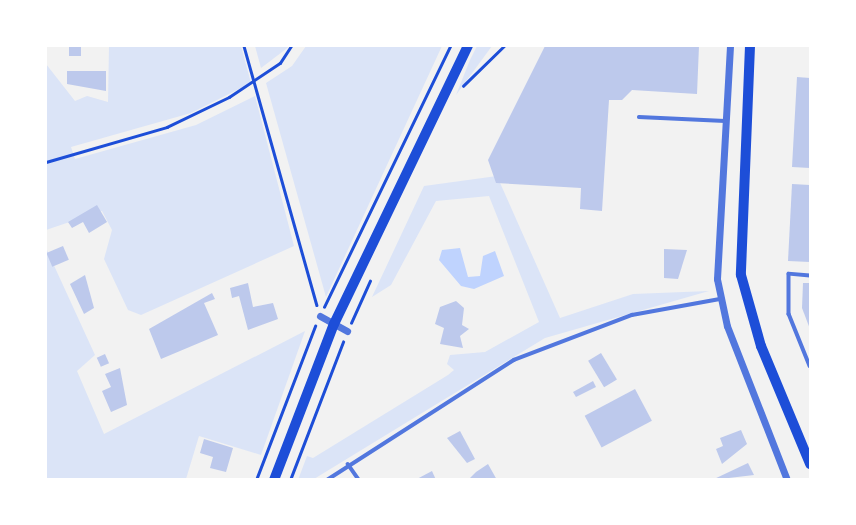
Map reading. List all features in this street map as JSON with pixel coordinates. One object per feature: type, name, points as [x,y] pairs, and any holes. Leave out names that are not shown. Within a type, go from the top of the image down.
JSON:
[{"type":"main road","points":[[274,480],[334,324],[468,46]]},
{"type":"main road","points":[[750,46],[741,275],[761,346],[810,464]]},
{"type":"street","points":[[730,46],[716,257],[720,299],[786,480]]},
{"type":"street","points":[[320,316],[347,331]]},
{"type":"lane","points":[[639,117],[725,121]]},
{"type":"lane","points":[[810,276],[789,274],[789,314],[810,366]]},
{"type":"lane","points":[[327,480],[513,360],[575,332],[720,299]]},
{"type":"lane","points":[[348,464],[359,480]]},
{"type":"path","points":[[244,46],[320,316]]},
{"type":"path","points":[[46,162],[167,127],[254,82],[291,46]]},
{"type":"path","points":[[256,480],[320,316],[450,46]]},
{"type":"path","points":[[461,88],[504,46]]},
{"type":"path","points":[[290,480],[347,331],[373,275]]},
{"type":"shaded area","points":[[109,46],[241,46],[251,83],[191,113],[71,147],[75,159],[196,125],[255,96],[294,246],[141,315],[128,310],[104,259],[112,230],[102,211],[46,230],[46,64],[75,101],[87,96],[108,102]]},
{"type":"shaded area","points":[[255,46],[290,46],[261,68]]},
{"type":"shaded area","points":[[306,46],[442,46],[326,297],[266,83],[292,66]]},
{"type":"shaded area","points":[[477,46],[492,46],[456,95],[470,60]]},
{"type":"shaded area","points":[[497,176],[560,318],[633,294],[709,291],[545,338],[314,479],[298,480],[307,456],[313,458],[448,375],[454,370],[447,364],[450,355],[485,352],[539,322],[489,196],[436,201],[391,285],[372,297],[424,186]]},
{"type":"shaded area","points":[[46,248],[95,355],[77,371],[104,434],[305,331],[261,455],[199,436],[186,479],[46,479]]},
{"type":"water","points":[[460,248],[468,277],[480,276],[483,256],[495,251],[504,276],[474,289],[461,286],[439,260],[442,250]]},
{"type":"building","points":[[69,46],[81,46],[81,56],[69,56]]},
{"type":"building","points":[[545,46],[699,46],[697,94],[632,90],[622,100],[609,100],[602,211],[580,209],[581,188],[496,183],[488,160]]},
{"type":"building","points":[[67,71],[106,71],[106,91],[67,84]]},
{"type":"building","points":[[797,77],[810,78],[810,168],[792,167]]},
{"type":"building","points":[[792,184],[810,185],[810,262],[788,261]]},
{"type":"building","points":[[97,205],[107,222],[89,233],[83,222],[72,228],[68,222]]},
{"type":"building","points":[[63,246],[69,260],[52,267],[46,253]]},
{"type":"building","points":[[664,249],[687,250],[678,279],[664,278]]},
{"type":"building","points":[[85,275],[94,308],[84,314],[70,284]]},
{"type":"building","points":[[248,283],[253,307],[273,303],[278,319],[248,330],[239,296],[232,298],[230,288]]},
{"type":"building","points":[[803,283],[810,283],[810,329],[802,308]]},
{"type":"building","points":[[212,293],[215,299],[204,303],[218,335],[161,359],[149,329]]},
{"type":"building","points":[[456,301],[464,308],[462,325],[469,329],[460,336],[463,348],[440,344],[444,328],[435,324],[440,307]]},
{"type":"building","points":[[601,353],[617,380],[604,387],[588,361]]},
{"type":"building","points":[[105,354],[109,363],[101,367],[97,358]]},
{"type":"building","points":[[120,368],[127,405],[111,412],[102,391],[111,387],[105,374]]},
{"type":"building","points":[[593,381],[596,387],[576,397],[573,392]]},
{"type":"building","points":[[635,389],[652,421],[602,448],[585,416]]},
{"type":"building","points":[[741,430],[747,444],[722,464],[716,449],[723,446],[720,438]]},
{"type":"building","points":[[460,431],[475,459],[467,463],[447,438]]},
{"type":"building","points":[[204,439],[233,448],[226,472],[210,468],[213,457],[200,453]]},
{"type":"building","points":[[748,463],[754,475],[712,480]]},
{"type":"building","points":[[488,464],[497,480],[468,480],[476,472]]},
{"type":"building","points":[[432,471],[436,480],[415,480]]}]
